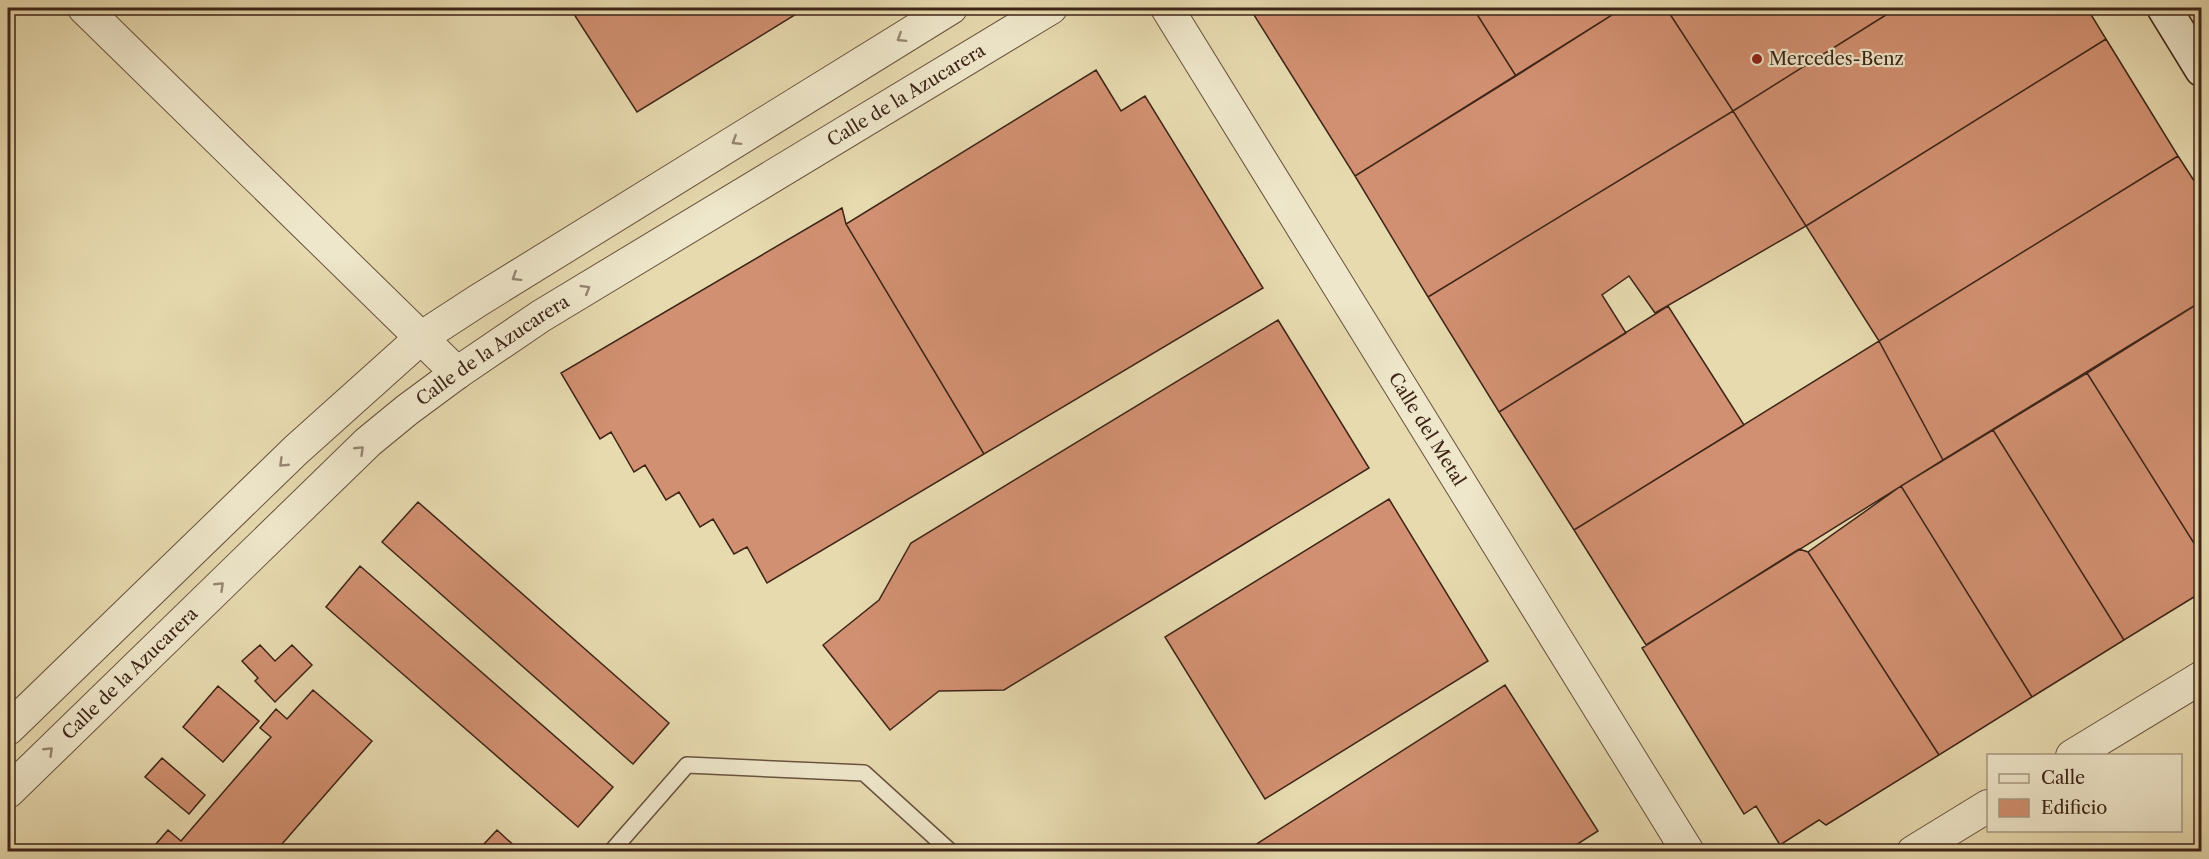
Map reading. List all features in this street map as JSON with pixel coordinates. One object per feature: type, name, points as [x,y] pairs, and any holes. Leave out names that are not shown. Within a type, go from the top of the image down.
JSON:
[{"type":"main road","points":[[2164,8],[2202,70]]},
{"type":"street","points":[[84,8],[458,373]]},
{"type":"street","points":[[8,729],[296,450],[422,337],[489,293],[951,8]]},
{"type":"street","name":"Calle de la Azucarera","points":[[8,792],[368,442],[407,410],[541,316],[1052,8]]},
{"type":"street","name":"Calle del Metal","points":[[1167,8],[1688,852]]},
{"type":"street","points":[[2075,754],[2202,677]]},
{"type":"street","points":[[1913,852],[1946,843],[1987,808]]},
{"type":"lane","points":[[611,852],[687,765],[864,773],[951,852]]},
{"type":"building","points":[[570,8],[806,8],[637,112]]},
{"type":"building","points":[[1252,8],[1473,8],[1516,76],[1355,176],[1254,15]]},
{"type":"building","points":[[1473,8],[1623,8],[1516,76]]},
{"type":"building","points":[[1623,8],[1666,8],[1733,111],[1428,297],[1355,176]]},
{"type":"building","name":"Mercedes-Benz","points":[[1666,8],[1897,8],[1733,111]]},
{"type":"building","points":[[1897,8],[2087,8],[2106,39],[1806,226],[1733,111]]},
{"type":"building","points":[[2106,39],[2178,156],[1879,341],[1806,226]]},
{"type":"building","points":[[1096,70],[1121,111],[1145,96],[1263,288],[984,454],[846,224]]},
{"type":"building","points":[[1733,111],[1806,226],[1655,313],[1629,276],[1602,295],[1626,333],[1499,412],[1428,297]]},
{"type":"building","points":[[2178,156],[2202,193],[2202,301],[1943,460],[1879,341]]},
{"type":"building","points":[[842,208],[846,224],[984,454],[767,583],[747,547],[734,554],[713,519],[700,527],[679,492],[666,500],[645,465],[634,472],[611,432],[600,439],[561,373]]},
{"type":"building","points":[[2202,301],[2202,556],[2087,373]]},
{"type":"building","points":[[1668,306],[1744,425],[1574,530],[1499,412]]},
{"type":"building","points":[[1278,320],[1369,468],[1004,690],[939,691],[890,730],[823,645],[879,600],[911,543]]},
{"type":"building","points":[[1879,341],[1943,460],[1646,645],[1574,530]]},
{"type":"building","points":[[2087,373],[2202,556],[2202,592],[2124,640],[1993,430]]},
{"type":"building","points":[[1993,430],[2124,640],[2032,697],[1901,486]]},
{"type":"building","points":[[1901,486],[2032,697],[1939,755],[1808,552]]},
{"type":"building","points":[[1389,499],[1488,661],[1265,799],[1165,637]]},
{"type":"building","points":[[418,502],[669,723],[633,764],[382,542]]},
{"type":"building","points":[[1799,549],[1808,552],[1939,755],[1826,825],[1819,820],[1780,845],[1756,806],[1744,814],[1642,648]]},
{"type":"building","points":[[360,566],[613,787],[578,827],[326,607]]},
{"type":"building","points":[[260,645],[275,661],[292,645],[312,665],[275,702],[255,681],[258,678],[242,661]]},
{"type":"building","points":[[1505,685],[1598,831],[1565,852],[1244,852]]},
{"type":"building","points":[[218,686],[259,721],[223,762],[183,727]]},
{"type":"building","points":[[313,690],[372,741],[275,852],[164,852],[156,844],[168,830],[181,841],[271,737],[260,728],[276,709],[287,719]]},
{"type":"building","points":[[162,758],[205,795],[189,814],[145,777]]},
{"type":"building","points":[[497,830],[521,852],[487,852],[488,850],[483,845]]},
{"type":"place","name":"Mercedes-Benz","points":[[1757,59]]}]
